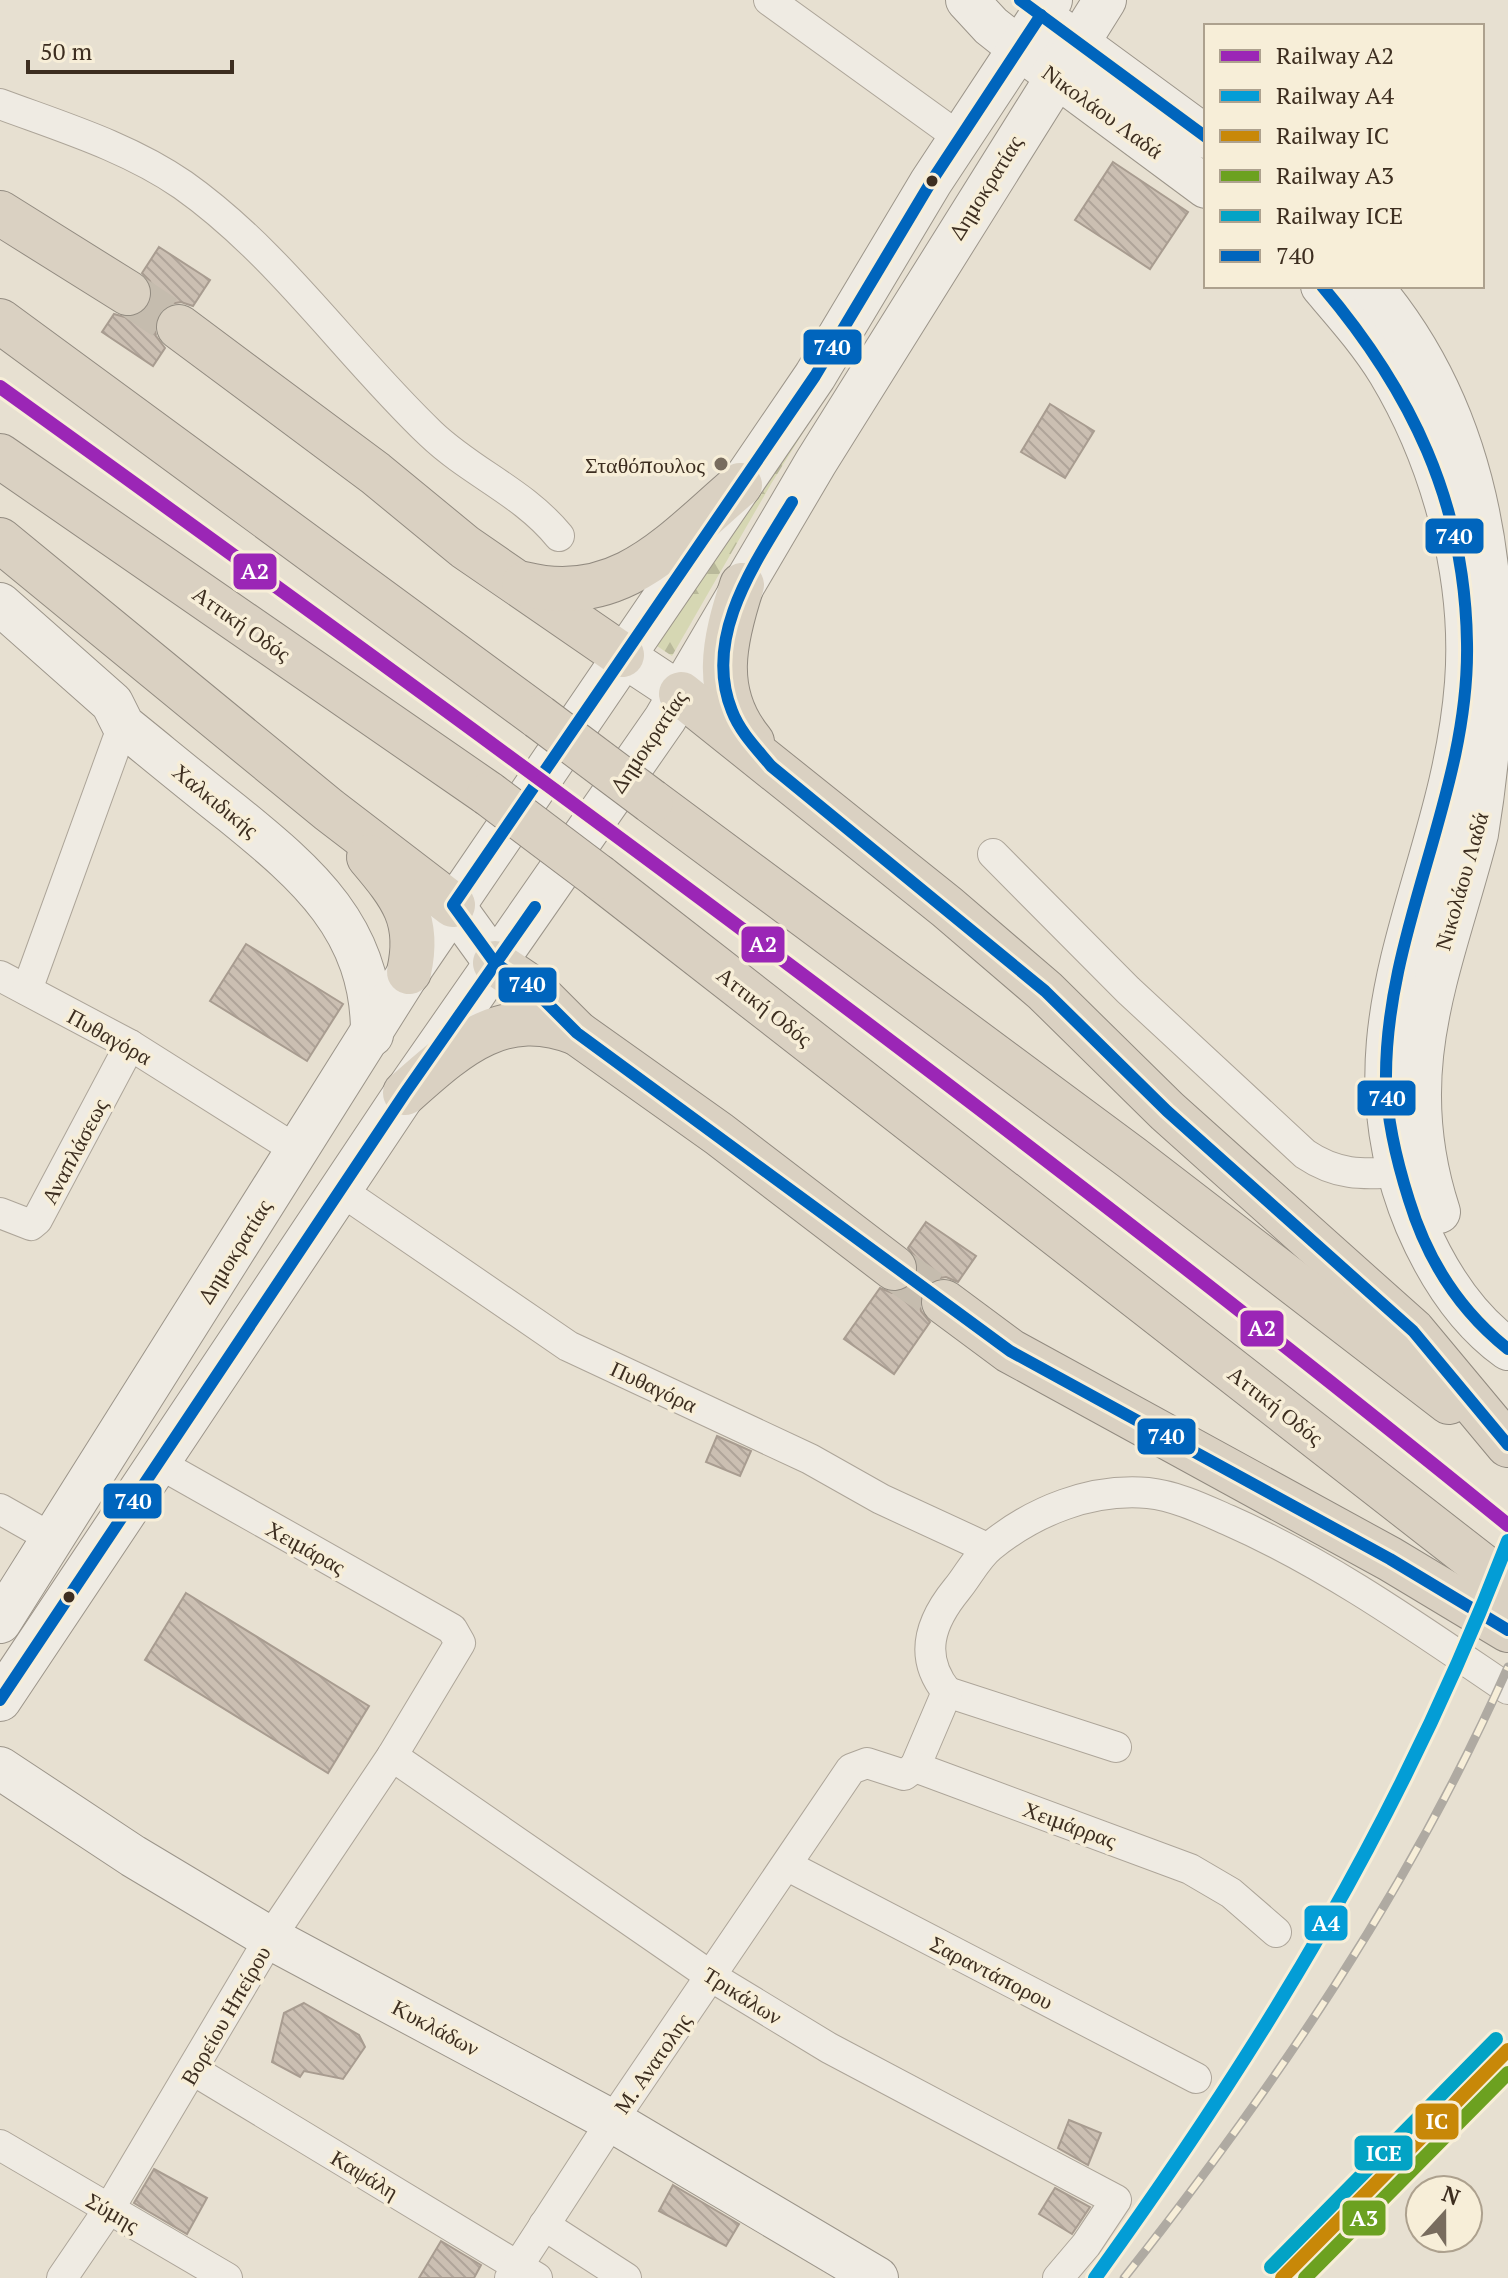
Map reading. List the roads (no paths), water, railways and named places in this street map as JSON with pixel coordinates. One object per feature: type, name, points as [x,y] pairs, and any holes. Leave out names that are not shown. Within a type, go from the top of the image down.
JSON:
[{"type":"highway","points":[[0,213],[128,293]]},
{"type":"highway","points":[[0,321],[1132,1158],[1508,1446]]},
{"type":"highway","points":[[179,327],[514,581],[622,655]]},
{"type":"highway","name":"Αττική Οδός","points":[[0,456],[489,794],[1508,1586]]},
{"type":"highway","points":[[514,581],[548,590],[576,591],[608,584],[657,556],[740,485]]},
{"type":"highway","points":[[0,540],[329,810],[453,905]]},
{"type":"highway","points":[[742,585],[728,630],[724,679],[737,721],[771,766]]},
{"type":"highway","points":[[681,694],[1045,991],[1199,1141],[1413,1331],[1508,1446]]},
{"type":"highway","points":[[329,810],[396,889],[414,931],[415,945],[409,972]]},
{"type":"highway","points":[[495,963],[532,988],[577,1033],[719,1134],[894,1268]]},
{"type":"highway","points":[[405,1093],[473,1037],[525,1023],[552,1023],[577,1033]]},
{"type":"highway","points":[[944,1302],[1010,1351],[1390,1559],[1508,1630]]},
{"type":"street","points":[[769,0],[960,138]]},
{"type":"street","name":"Νικολάου Λαδά","points":[[967,0],[991,26],[1033,16],[1066,60],[1204,185]]},
{"type":"street","name":"Δημοκρατίας","points":[[0,1700],[405,1093],[681,694],[742,585],[1105,0]]},
{"type":"street","name":"Δημοκρατίας","points":[[0,1622],[409,972],[622,655],[815,376],[1033,16]]},
{"type":"street","name":"Νικολάου Λαδά","points":[[1066,60],[1204,136]]},
{"type":"street","points":[[0,104],[140,159],[223,216],[268,258],[394,398],[435,437],[530,504],[559,536]]},
{"type":"street","name":"Νικολάου Λαδά","points":[[1324,288],[1388,371],[1418,426],[1456,544],[1463,584],[1466,682],[1458,752],[1402,956],[1388,1020],[1385,1089],[1398,1172],[1427,1250],[1447,1285],[1482,1328],[1508,1349]]},
{"type":"street","name":"Νικολάου Λαδά","points":[[1373,288],[1397,319],[1455,424],[1488,528],[1498,577],[1502,689],[1493,764],[1477,835],[1436,968],[1423,1028],[1420,1118],[1426,1161],[1447,1236],[1474,1299],[1508,1342]]},
{"type":"street","name":"Χαλκιδικής","points":[[0,604],[112,703],[123,725],[290,860],[322,894],[362,964],[372,1007],[372,1035]]},
{"type":"street","points":[[622,655],[681,694]]},
{"type":"street","points":[[27,990],[123,725]]},
{"type":"street","points":[[993,854],[1128,990],[1305,1154],[1339,1172],[1362,1175],[1398,1172]]},
{"type":"street","points":[[453,905],[495,963]]},
{"type":"street","name":"Πυθαγόρα","points":[[0,976],[130,1045],[298,1151]]},
{"type":"street","name":"Αναπλάσεως","points":[[0,1213],[23,1225],[31,1225],[37,1220],[130,1045]]},
{"type":"street","name":"Πυθαγόρα","points":[[340,1190],[568,1346],[810,1459],[881,1499],[987,1548]]},
{"type":"street","name":"Χειμάρας","points":[[160,1464],[452,1629]]},
{"type":"street","points":[[1116,1747],[947,1692],[932,1668],[929,1639],[942,1608],[987,1548],[1016,1528],[1071,1501],[1125,1492],[1179,1500],[1255,1531],[1325,1570],[1508,1689]]},
{"type":"street","points":[[0,1509],[53,1539]]},
{"type":"street","name":"Βορείου Ηπείρου","points":[[62,2278],[109,2209],[270,1938],[453,1659],[460,1643],[452,1629]]},
{"type":"street","points":[[915,1767],[947,1692]]},
{"type":"street","name":"Τρικάλων","points":[[392,1756],[712,1977],[829,2048],[1116,2200],[1086,2245],[1058,2278]]},
{"type":"street","name":"Χειμάρρας","points":[[851,1769],[867,1763],[904,1775],[915,1767],[1190,1869],[1231,1893],[1276,1932]]},
{"type":"street","name":"Κυκλάδων","points":[[0,1768],[133,1856],[270,1938],[612,2121],[877,2278]]},
{"type":"street","name":"Μ. Ανατολης","points":[[522,2274],[544,2225],[851,1769]]},
{"type":"street","name":"Σαραντάπορου","points":[[788,1866],[1196,2078]]},
{"type":"street","name":"Καψάλη","points":[[193,2070],[522,2274]]},
{"type":"street","name":"Σύμης","points":[[0,2145],[227,2278]]},
{"type":"street","points":[[544,2225],[626,2278]]},
{"type":"tunnel","points":[[128,293],[179,327]]},
{"type":"tunnel","points":[[894,1268],[944,1302]]},
{"type":"railway","points":[[1124,2278],[1234,2134],[1336,1984],[1428,1829],[1508,1667]]},
{"type":"rail line","name":"A2","points":[[0,387],[383,664],[763,945],[1138,1231],[1508,1525]]},
{"type":"rail line","name":"A4","points":[[1095,2278],[1217,2101],[1326,1923],[1423,1738],[1508,1541]]},
{"type":"rail line","name":"ICE","points":[[1271,2267],[1496,2039]]},
{"type":"rail line","name":"IC","points":[[1282,2278],[1508,2050]]},
{"type":"rail line","name":"A3","points":[[1305,2278],[1508,2073]]},
{"type":"place","name":"Σταθόπουλος","points":[[721,464]]}]
